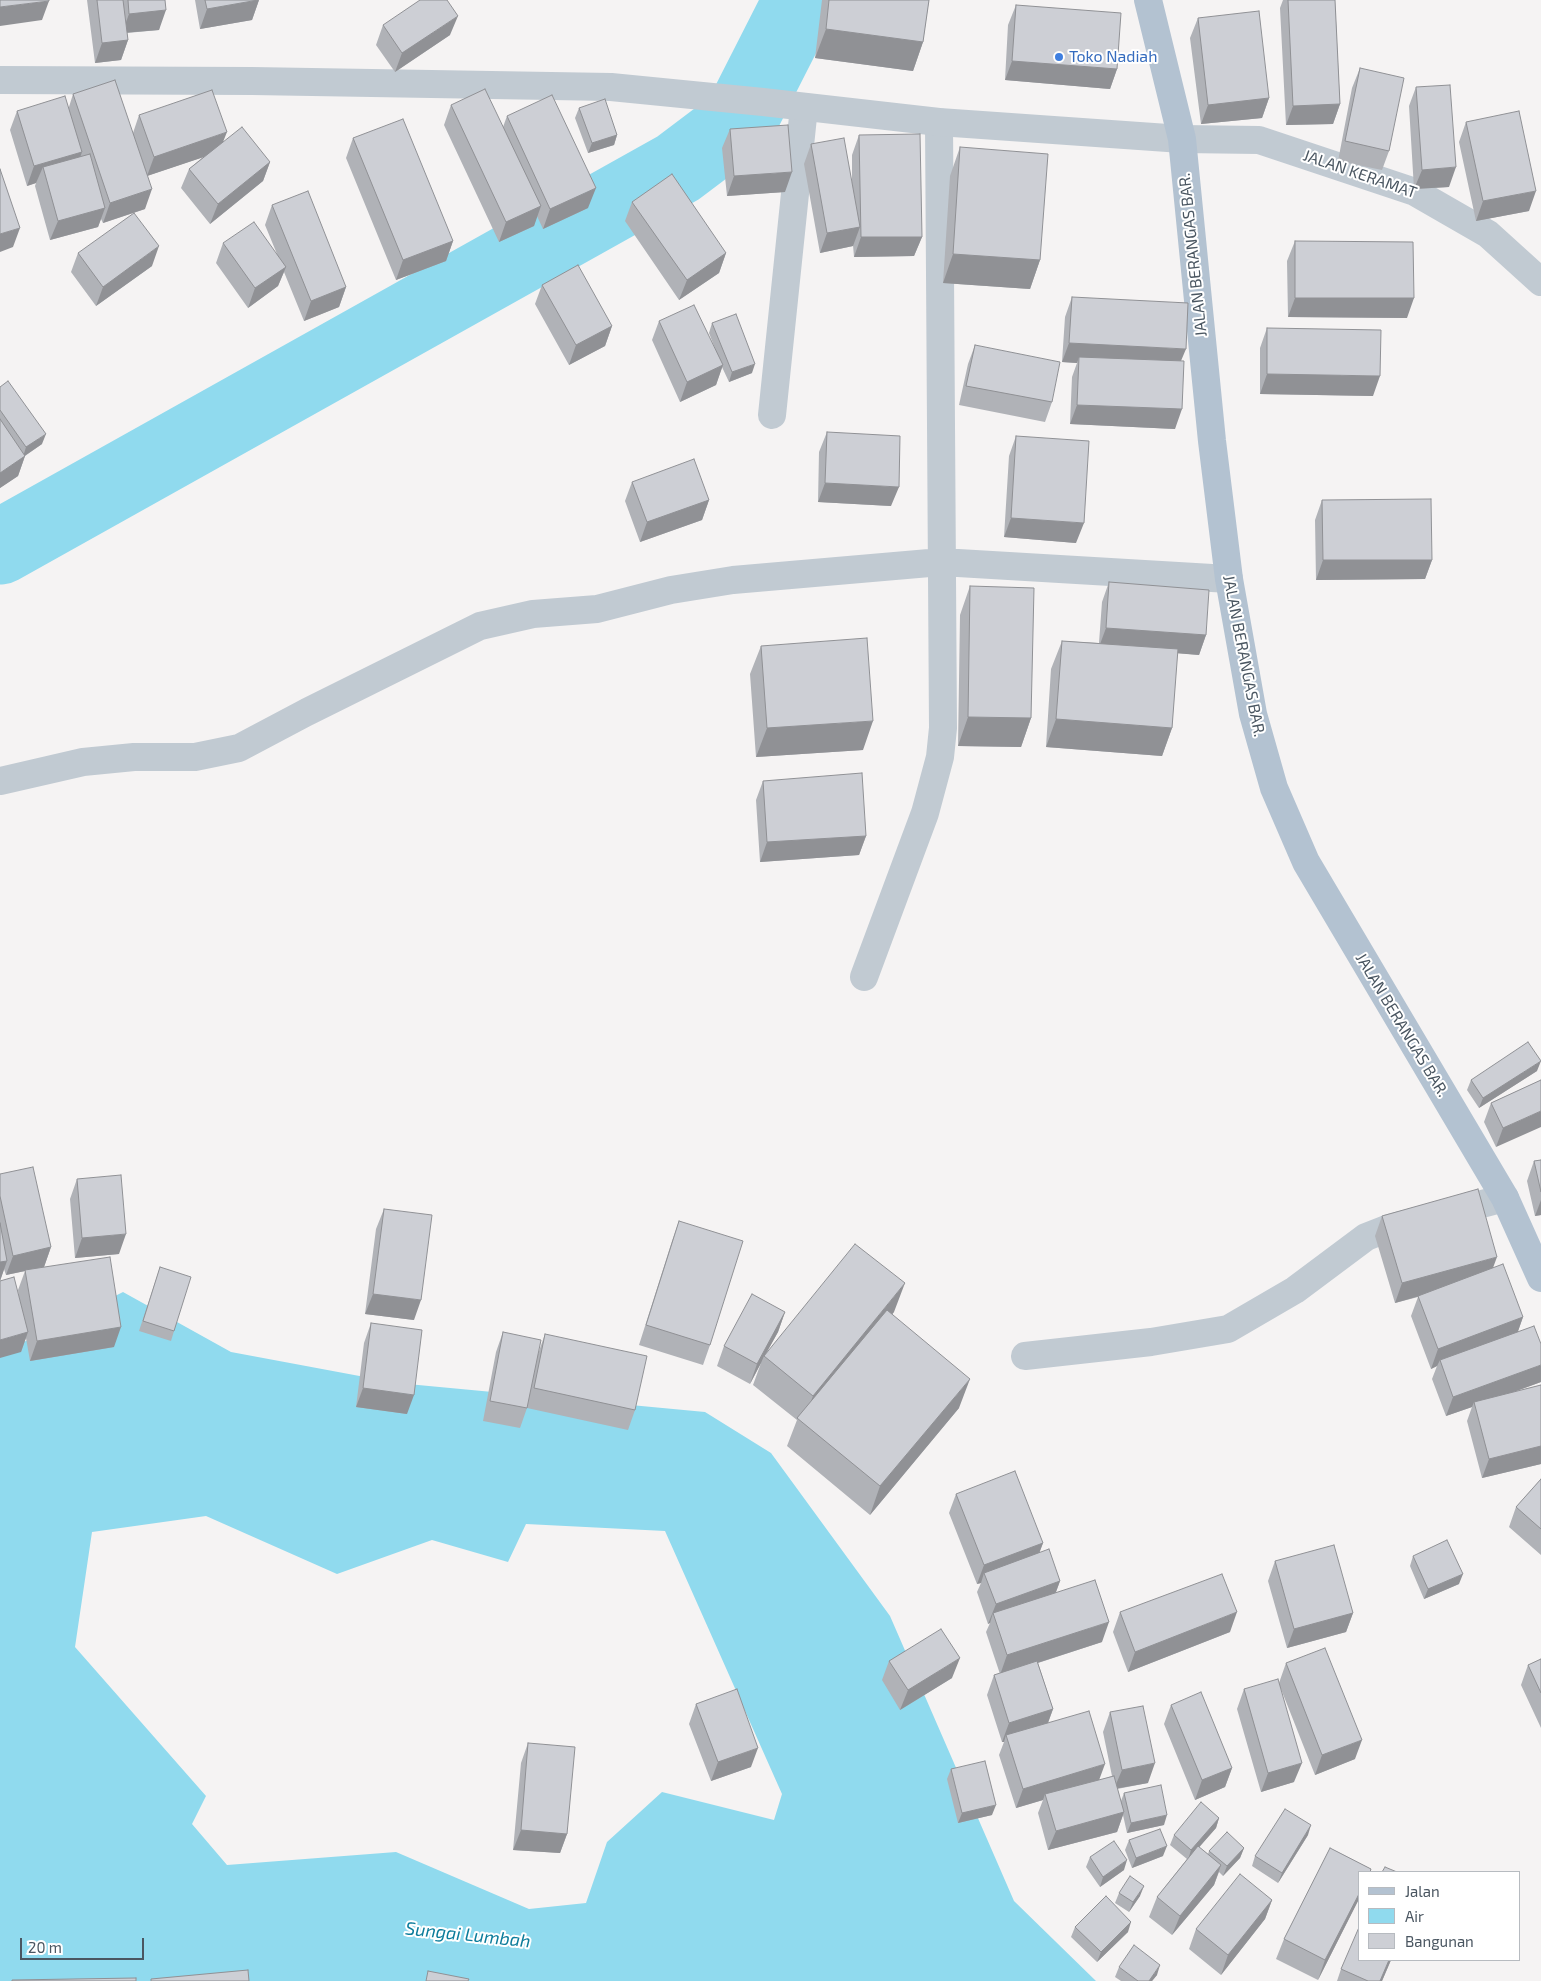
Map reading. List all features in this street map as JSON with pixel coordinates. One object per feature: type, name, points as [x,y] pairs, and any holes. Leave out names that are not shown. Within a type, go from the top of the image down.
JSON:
[{"type":"main road","name":"JALAN BERANGAS BAR.","points":[[1148,0],[1182,139],[1212,442],[1229,579],[1253,714],[1274,788],[1306,862],[1505,1198],[1541,1278]]},
{"type":"street","name":"JALAN KERAMAT","points":[[0,80],[252,81],[611,87],[939,122],[1182,139],[1258,140],[1415,192],[1488,234],[1541,282]]},
{"type":"street","points":[[772,415],[804,107]]},
{"type":"street","points":[[864,977],[926,813],[940,757],[943,728],[939,122]]},
{"type":"street","points":[[0,781],[83,762],[134,757],[195,757],[239,748],[480,626],[533,614],[597,609],[671,590],[733,580],[941,562],[1229,579]]},
{"type":"street","points":[[1025,1356],[1151,1342],[1228,1329],[1295,1290],[1366,1237],[1389,1228],[1505,1198]]},
{"type":"water","name":"Sungai Lumbah","points":[[123,1292],[231,1352],[397,1383],[705,1412],[771,1453],[890,1616],[1014,1901],[1096,1981],[0,1981],[0,1354]],"holes":[[[206,1516],[337,1574],[432,1540],[508,1562],[526,1524],[665,1531],[782,1794],[774,1820],[662,1792],[607,1842],[586,1903],[529,1909],[396,1852],[227,1865],[192,1824],[206,1796],[75,1647],[92,1532]]]},
{"type":"building","points":[[0,0],[49,0],[49,1],[0,7]]},
{"type":"building","points":[[97,0],[123,0],[128,40],[102,43]]},
{"type":"building","points":[[128,0],[165,0],[166,10],[129,14]]},
{"type":"building","points":[[205,0],[258,0],[207,9]]},
{"type":"building","points":[[420,0],[447,0],[458,16],[402,53],[383,25]]},
{"type":"building","points":[[829,0],[929,0],[923,42],[826,29]]},
{"type":"building","points":[[1288,0],[1335,0],[1340,104],[1293,106]]},
{"type":"building","name":"Toko Nadiah","points":[[1016,5],[1121,13],[1117,69],[1012,61]]},
{"type":"building","points":[[1259,11],[1269,98],[1208,105],[1198,18]]},
{"type":"building","points":[[1360,68],[1404,78],[1389,151],[1345,141]]},
{"type":"building","points":[[115,80],[152,189],[110,203],[73,94]]},
{"type":"building","points":[[1450,85],[1456,167],[1422,170],[1416,87]]},
{"type":"building","points":[[485,89],[541,206],[506,222],[451,105]]},
{"type":"building","points":[[212,90],[227,132],[154,157],[139,115]]},
{"type":"building","points":[[552,95],[596,188],[550,209],[507,116]]},
{"type":"building","points":[[65,96],[82,152],[34,166],[17,111]]},
{"type":"building","points":[[605,99],[617,135],[592,143],[579,108]]},
{"type":"building","points":[[1519,111],[1536,191],[1483,201],[1466,122]]},
{"type":"building","points":[[403,119],[453,241],[403,260],[353,138]]},
{"type":"building","points":[[788,125],[792,172],[734,176],[730,129]]},
{"type":"building","points":[[242,127],[270,162],[218,204],[189,169]]},
{"type":"building","points":[[920,134],[922,237],[861,237],[859,135]]},
{"type":"building","points":[[844,138],[860,227],[827,233],[811,144]]},
{"type":"building","points":[[960,147],[1048,154],[1040,260],[953,254]]},
{"type":"building","points":[[90,154],[105,208],[58,221],[43,167]]},
{"type":"building","points":[[0,169],[20,228],[0,234]]},
{"type":"building","points":[[672,174],[726,253],[687,280],[632,202]]},
{"type":"building","points":[[308,191],[346,287],[311,301],[272,205]]},
{"type":"building","points":[[134,213],[159,246],[103,287],[78,253]]},
{"type":"building","points":[[254,222],[286,267],[255,288],[223,243]]},
{"type":"building","points":[[1295,241],[1413,242],[1414,298],[1295,298]]},
{"type":"building","points":[[578,265],[612,326],[576,345],[542,285]]},
{"type":"building","points":[[1072,297],[1188,303],[1186,349],[1069,343]]},
{"type":"building","points":[[694,305],[723,365],[687,382],[659,321]]},
{"type":"building","points":[[736,314],[755,364],[732,372],[712,323]]},
{"type":"building","points":[[1267,328],[1381,330],[1380,376],[1267,374]]},
{"type":"building","points":[[975,345],[1060,362],[1052,402],[966,386]]},
{"type":"building","points":[[1079,357],[1184,361],[1182,409],[1077,405]]},
{"type":"building","points":[[8,381],[46,434],[26,447],[0,410],[0,387]]},
{"type":"building","points":[[0,419],[25,456],[0,473]]},
{"type":"building","points":[[827,432],[900,436],[899,487],[825,483]]},
{"type":"building","points":[[1016,436],[1089,441],[1084,523],[1011,518]]},
{"type":"building","points":[[694,459],[709,500],[647,522],[632,482]]},
{"type":"building","points":[[1431,499],[1432,560],[1323,560],[1322,500]]},
{"type":"building","points":[[1109,582],[1209,590],[1206,635],[1106,628]]},
{"type":"building","points":[[970,586],[1034,588],[1031,718],[968,717]]},
{"type":"building","points":[[867,638],[873,721],[767,728],[761,646]]},
{"type":"building","points":[[1062,641],[1178,649],[1172,728],[1056,719]]},
{"type":"building","points":[[862,773],[866,836],[767,842],[763,781]]},
{"type":"building","points":[[1528,1042],[1541,1061],[1483,1098],[1471,1080]]},
{"type":"building","points":[[1541,1080],[1541,1111],[1503,1128],[1491,1103]]},
{"type":"building","points":[[1541,1160],[1541,1192],[1534,1161]]},
{"type":"building","points":[[33,1167],[51,1247],[13,1256],[0,1196],[0,1174]]},
{"type":"building","points":[[121,1175],[126,1234],[82,1238],[77,1179]]},
{"type":"building","points":[[1478,1189],[1497,1257],[1402,1283],[1382,1216]]},
{"type":"building","points":[[384,1209],[432,1215],[421,1300],[373,1294]]},
{"type":"building","points":[[679,1221],[743,1241],[710,1345],[646,1325]]},
{"type":"building","points":[[0,1223],[7,1261],[0,1262]]},
{"type":"building","points":[[855,1244],[905,1283],[813,1396],[764,1356]]},
{"type":"building","points":[[110,1257],[121,1327],[37,1341],[25,1270]]},
{"type":"building","points":[[1503,1264],[1523,1317],[1438,1349],[1418,1296]]},
{"type":"building","points":[[160,1267],[191,1277],[174,1331],[143,1321]]},
{"type":"building","points":[[14,1277],[28,1332],[0,1340],[0,1281]]},
{"type":"building","points":[[752,1294],[785,1312],[757,1364],[724,1346]]},
{"type":"building","points":[[887,1310],[970,1379],[880,1486],[797,1418]]},
{"type":"building","points":[[371,1323],[422,1330],[414,1395],[363,1388]]},
{"type":"building","points":[[1534,1326],[1541,1344],[1541,1365],[1453,1397],[1440,1360]]},
{"type":"building","points":[[503,1332],[541,1340],[527,1408],[490,1401]]},
{"type":"building","points":[[545,1334],[647,1356],[635,1410],[534,1388]]},
{"type":"building","points":[[1541,1385],[1541,1446],[1489,1459],[1474,1402]]},
{"type":"building","points":[[1015,1471],[1043,1543],[984,1565],[956,1494]]},
{"type":"building","points":[[1541,1479],[1541,1529],[1516,1507]]},
{"type":"building","points":[[1447,1540],[1463,1574],[1428,1589],[1413,1556]]},
{"type":"building","points":[[1334,1545],[1353,1613],[1294,1629],[1275,1561]]},
{"type":"building","points":[[1049,1549],[1060,1581],[996,1604],[984,1573]]},
{"type":"building","points":[[1222,1574],[1237,1612],[1135,1652],[1120,1612]]},
{"type":"building","points":[[1095,1580],[1109,1622],[1007,1655],[993,1613]]},
{"type":"building","points":[[941,1629],[960,1658],[908,1690],[889,1661]]},
{"type":"building","points":[[1325,1648],[1362,1740],[1322,1755],[1286,1663]]},
{"type":"building","points":[[1541,1659],[1541,1693],[1528,1665]]},
{"type":"building","points":[[1037,1661],[1053,1709],[1009,1723],[994,1675]]},
{"type":"building","points":[[1278,1679],[1302,1763],[1268,1773],[1244,1689]]},
{"type":"building","points":[[737,1689],[758,1748],[718,1762],[696,1704]]},
{"type":"building","points":[[1201,1692],[1232,1768],[1202,1780],[1171,1705]]},
{"type":"building","points":[[1143,1706],[1155,1763],[1122,1770],[1110,1712]]},
{"type":"building","points":[[1089,1711],[1105,1764],[1023,1789],[1006,1735]]},
{"type":"building","points":[[528,1743],[575,1747],[567,1834],[521,1830]]},
{"type":"building","points":[[985,1761],[996,1805],[962,1813],[951,1769]]},
{"type":"building","points":[[1114,1776],[1124,1812],[1056,1831],[1045,1794]]},
{"type":"building","points":[[1161,1785],[1167,1815],[1131,1823],[1124,1793]]},
{"type":"building","points":[[1201,1802],[1219,1818],[1191,1850],[1174,1835]]},
{"type":"building","points":[[1285,1809],[1311,1825],[1282,1873],[1255,1856]]},
{"type":"building","points":[[1160,1829],[1167,1846],[1136,1858],[1129,1840]]},
{"type":"building","points":[[1227,1832],[1244,1848],[1227,1866],[1209,1851]]},
{"type":"building","points":[[1114,1841],[1127,1860],[1103,1877],[1090,1857]]},
{"type":"building","points":[[1198,1846],[1221,1865],[1180,1916],[1157,1897]]},
{"type":"building","points":[[1330,1848],[1371,1869],[1370,1871],[1358,1871],[1358,1896],[1325,1960],[1284,1939]]},
{"type":"building","points":[[1385,1867],[1395,1871],[1383,1871]]},
{"type":"building","points":[[1240,1874],[1272,1900],[1228,1955],[1196,1929]]},
{"type":"building","points":[[1130,1876],[1144,1886],[1133,1902],[1119,1893]]},
{"type":"building","points":[[1106,1896],[1131,1922],[1101,1952],[1075,1927]]},
{"type":"building","points":[[1358,1930],[1358,1961],[1389,1961],[1380,1981],[1368,1981],[1341,1969]]},
{"type":"building","points":[[1134,1945],[1160,1965],[1149,1981],[1138,1981],[1119,1967]]},
{"type":"building","points":[[248,1970],[249,1981],[151,1981],[151,1979]]},
{"type":"building","points":[[428,1971],[469,1979],[468,1981],[426,1981]]},
{"type":"building","points":[[136,1978],[136,1981],[12,1981],[12,1980]]},
{"type":"waterway","points":[[0,547],[678,168],[739,122],[801,0]]},
{"type":"place","name":"Toko Nadiah","points":[[1059,57]]}]
